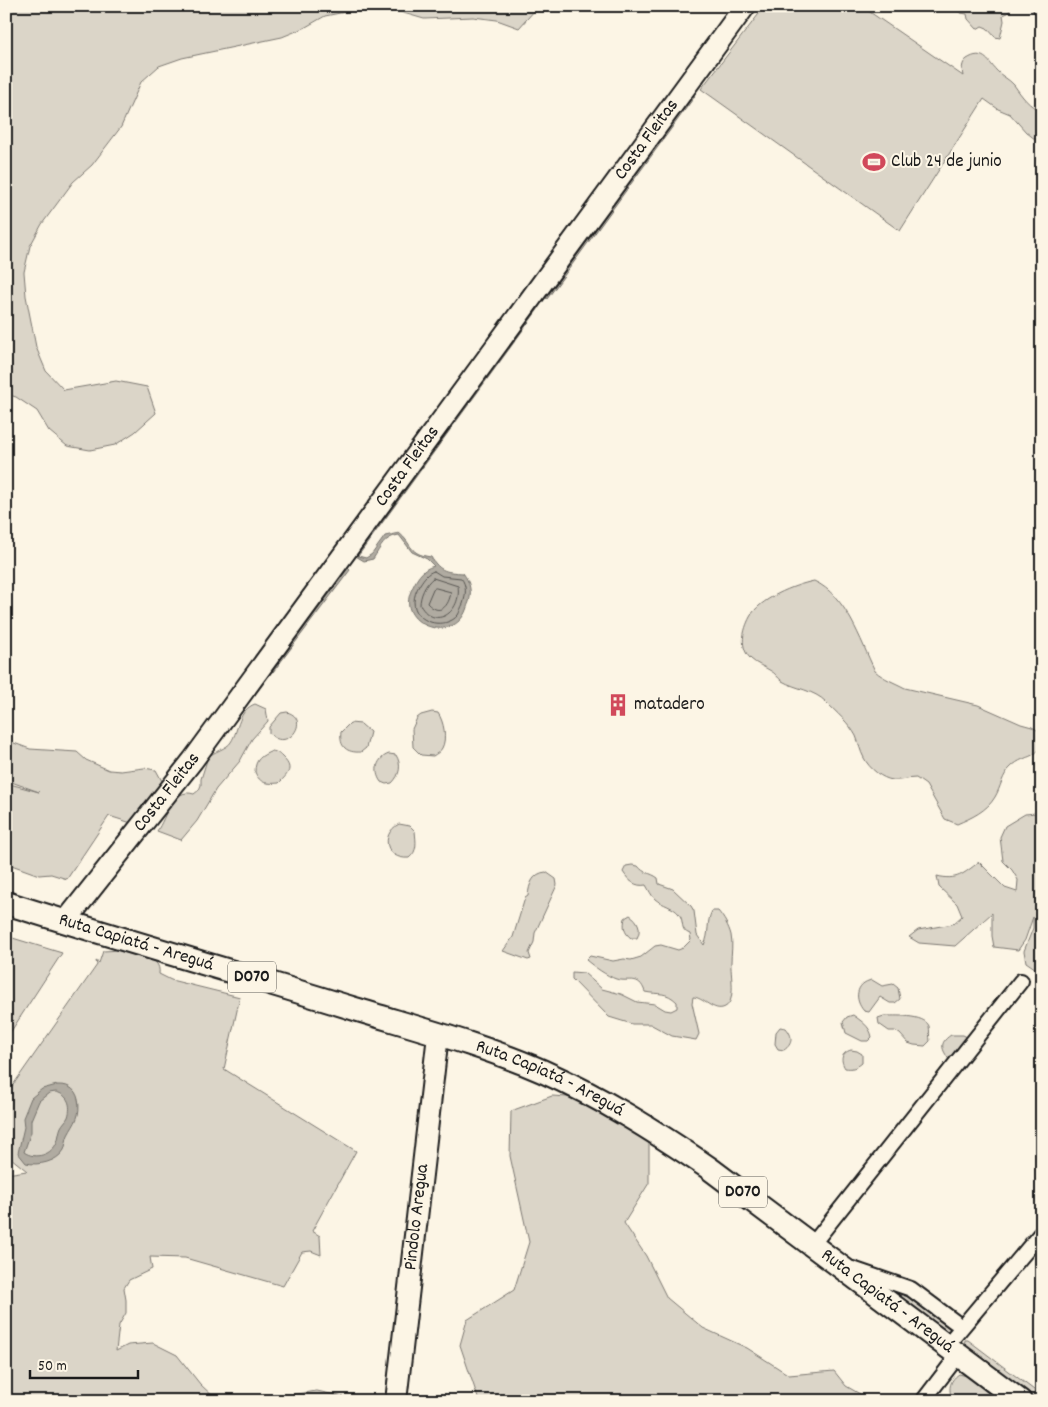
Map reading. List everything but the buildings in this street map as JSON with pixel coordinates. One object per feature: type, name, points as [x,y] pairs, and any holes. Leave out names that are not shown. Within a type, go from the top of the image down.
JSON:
[{"type":"main road","name":"Costa Fleitas","points":[[65,922],[193,760],[745,6]]},
{"type":"main road","name":"Ruta Capiatá - Areguá","points":[[6,904],[266,981],[438,1035],[541,1071],[598,1099],[666,1139],[710,1168],[1020,1401]]},
{"type":"main road","name":"Pindolo Aregua","points":[[396,1401],[438,1035]]},
{"type":"street","points":[[812,1245],[1021,982]]},
{"type":"street","points":[[923,1401],[953,1350],[1042,1232]]},
{"type":"street","points":[[838,1264],[911,1289],[955,1322]]},
{"type":"shaded area","points":[[6,6],[531,6],[535,10],[519,28],[497,20],[473,17],[424,19],[400,12],[350,11],[325,16],[304,28],[282,37],[182,58],[159,66],[141,82],[121,127],[92,165],[73,182],[42,224],[30,246],[24,272],[26,296],[36,347],[46,371],[64,390],[116,381],[147,387],[156,413],[135,432],[115,445],[90,450],[67,446],[49,431],[37,411],[16,397],[6,394]]},
{"type":"shaded area","name":"Club 24 de junio","points":[[765,6],[861,6],[963,76],[962,67],[967,59],[977,55],[984,57],[1012,83],[1030,104],[1042,111],[1042,142],[1026,132],[1010,114],[998,109],[984,99],[900,231],[701,89]]},
{"type":"shaded area","points":[[955,6],[1011,6],[1011,8],[1008,13],[1003,15],[1004,21],[1000,38],[995,37],[987,28],[982,26],[977,29],[968,19],[967,14],[956,10]]},
{"type":"shaded area","points":[[814,581],[835,597],[844,608],[858,633],[875,671],[882,676],[905,688],[978,705],[1042,733],[1041,742],[1036,753],[1017,762],[1008,770],[992,802],[983,810],[957,824],[945,819],[926,785],[916,778],[893,780],[885,778],[869,766],[861,753],[853,731],[826,702],[810,692],[787,684],[747,655],[743,639],[744,633],[755,610],[778,594]]},
{"type":"shaded area","points":[[255,704],[266,709],[268,721],[252,739],[240,761],[216,789],[197,821],[181,840],[157,831],[175,799],[186,793],[194,794],[199,790],[208,757],[229,744],[234,737],[242,715],[249,707]]},
{"type":"shaded area","points":[[287,712],[294,716],[297,721],[297,727],[294,733],[283,740],[269,733],[269,727],[281,713]]},
{"type":"shaded area","points":[[432,712],[438,713],[442,721],[445,735],[444,744],[440,751],[433,756],[421,755],[413,747],[412,729],[417,718]]},
{"type":"shaded area","points":[[350,723],[361,724],[370,732],[366,748],[361,752],[348,750],[341,742],[341,732]]},
{"type":"shaded area","points":[[6,740],[30,749],[77,752],[86,760],[109,770],[121,771],[144,768],[156,770],[162,781],[159,793],[141,826],[109,816],[67,879],[51,874],[39,875],[6,863],[6,783],[39,792],[6,780]]},
{"type":"shaded area","points":[[272,751],[281,756],[289,767],[288,773],[279,783],[264,782],[259,779],[255,772],[259,759]]},
{"type":"shaded area","points":[[389,754],[396,755],[399,762],[399,770],[397,777],[392,783],[386,784],[381,782],[377,769],[379,762]]},
{"type":"shaded area","points":[[1036,813],[1042,817],[1042,973],[1026,962],[1024,951],[1033,928],[1033,917],[1025,940],[1018,950],[994,947],[992,913],[955,946],[919,943],[909,937],[918,930],[953,924],[962,916],[957,904],[939,887],[937,876],[955,877],[979,862],[1005,888],[1017,892],[1018,880],[1003,861],[1000,837],[1005,826],[1025,814]]},
{"type":"shaded area","points":[[399,824],[410,826],[415,831],[415,849],[409,858],[401,858],[395,855],[388,846],[389,834]]},
{"type":"shaded area","points":[[626,866],[638,866],[658,878],[659,884],[673,889],[691,906],[694,911],[697,935],[704,945],[712,911],[718,911],[730,932],[732,942],[731,999],[725,1007],[717,1008],[701,999],[693,997],[692,1003],[699,1034],[696,1040],[672,1036],[650,1024],[632,1024],[609,1017],[572,979],[572,972],[584,973],[602,989],[621,994],[637,1002],[655,1004],[665,1010],[671,1011],[677,1008],[677,1002],[669,996],[645,992],[643,986],[637,981],[612,978],[586,960],[590,956],[613,961],[631,960],[641,957],[655,946],[661,945],[678,950],[691,940],[690,934],[683,928],[681,917],[677,912],[655,899],[646,885],[635,884],[625,875],[623,872]]},
{"type":"shaded area","points":[[546,872],[556,879],[557,885],[535,933],[534,942],[529,953],[531,959],[528,960],[503,951],[513,937],[532,880],[538,874]]},
{"type":"shaded area","points":[[630,915],[638,925],[637,938],[631,938],[625,929],[625,918]]},
{"type":"shaded area","points":[[6,936],[62,953],[6,1039]]},
{"type":"shaded area","points":[[121,950],[152,959],[159,968],[159,974],[171,980],[240,997],[224,1069],[356,1151],[312,1231],[320,1236],[321,1255],[311,1251],[302,1252],[283,1286],[185,1258],[150,1257],[152,1269],[129,1280],[124,1288],[126,1313],[119,1325],[116,1351],[128,1345],[153,1343],[177,1355],[200,1384],[218,1401],[6,1401],[6,1174],[27,1171],[6,1154],[6,1095],[97,965],[96,961],[99,963],[103,951]]},
{"type":"shaded area","points":[[872,980],[882,986],[893,984],[898,988],[900,999],[895,1003],[890,1003],[880,997],[869,1012],[864,1011],[859,1002],[859,988]]},
{"type":"shaded area","points":[[853,1015],[865,1024],[869,1030],[872,1037],[868,1041],[862,1041],[846,1033],[843,1022],[847,1017]]},
{"type":"shaded area","points":[[884,1016],[908,1016],[921,1019],[929,1026],[930,1041],[925,1046],[908,1043],[900,1034],[895,1031],[889,1031],[879,1024],[878,1018]]},
{"type":"shaded area","points":[[780,1027],[786,1028],[791,1037],[789,1045],[784,1050],[778,1049],[775,1044],[776,1032]]},
{"type":"shaded area","points":[[951,1035],[963,1035],[969,1038],[969,1045],[967,1056],[962,1066],[950,1081],[945,1081],[940,1078],[939,1072],[942,1067],[947,1068],[952,1065],[943,1049],[944,1042]]},
{"type":"shaded area","points":[[851,1050],[862,1054],[862,1063],[854,1068],[845,1068],[842,1057]]},
{"type":"shaded area","points":[[552,1096],[599,1099],[649,1136],[649,1183],[624,1223],[646,1256],[667,1298],[703,1328],[747,1348],[789,1375],[834,1371],[846,1386],[872,1401],[479,1401],[460,1345],[467,1320],[514,1290],[529,1242],[510,1156],[511,1111]]},
{"type":"shaded area","points":[[892,1289],[903,1292],[949,1326],[950,1330],[945,1331],[903,1300]]},
{"type":"shaded area","points":[[965,1340],[968,1340],[1042,1396],[1042,1401],[1038,1401],[964,1345]]},
{"type":"shaded area","points":[[959,1374],[971,1377],[996,1401],[952,1401],[950,1386]]},
{"type":"shaded area","points":[[317,1391],[344,1397],[348,1401],[228,1401],[231,1398],[268,1398]]},
{"type":"water","points":[[693,95],[695,96],[547,299],[546,298]]},
{"type":"water","points":[[537,306],[539,308],[358,556],[366,558],[372,554],[385,536],[399,533],[418,554],[431,557],[438,566],[448,571],[463,573],[469,583],[470,595],[463,616],[456,624],[446,628],[426,625],[417,620],[411,612],[409,602],[415,583],[429,567],[434,566],[427,559],[412,552],[399,535],[386,540],[373,559],[364,561],[354,555]]},
{"type":"water","points":[[348,568],[350,570],[273,672],[270,670]]},
{"type":"water","points":[[57,1085],[72,1089],[78,1100],[78,1114],[67,1137],[64,1150],[57,1158],[36,1164],[26,1163],[18,1153],[24,1127],[23,1118],[31,1098],[42,1089]],"holes":[[[49,1093],[60,1093],[68,1101],[69,1113],[61,1127],[55,1146],[47,1153],[38,1156],[24,1152],[31,1132],[31,1120],[39,1101]]]},
{"type":"place","name":"Club 24 de junio","points":[[874,162]]},
{"type":"place","name":"matadero","points":[[618,705]]}]
